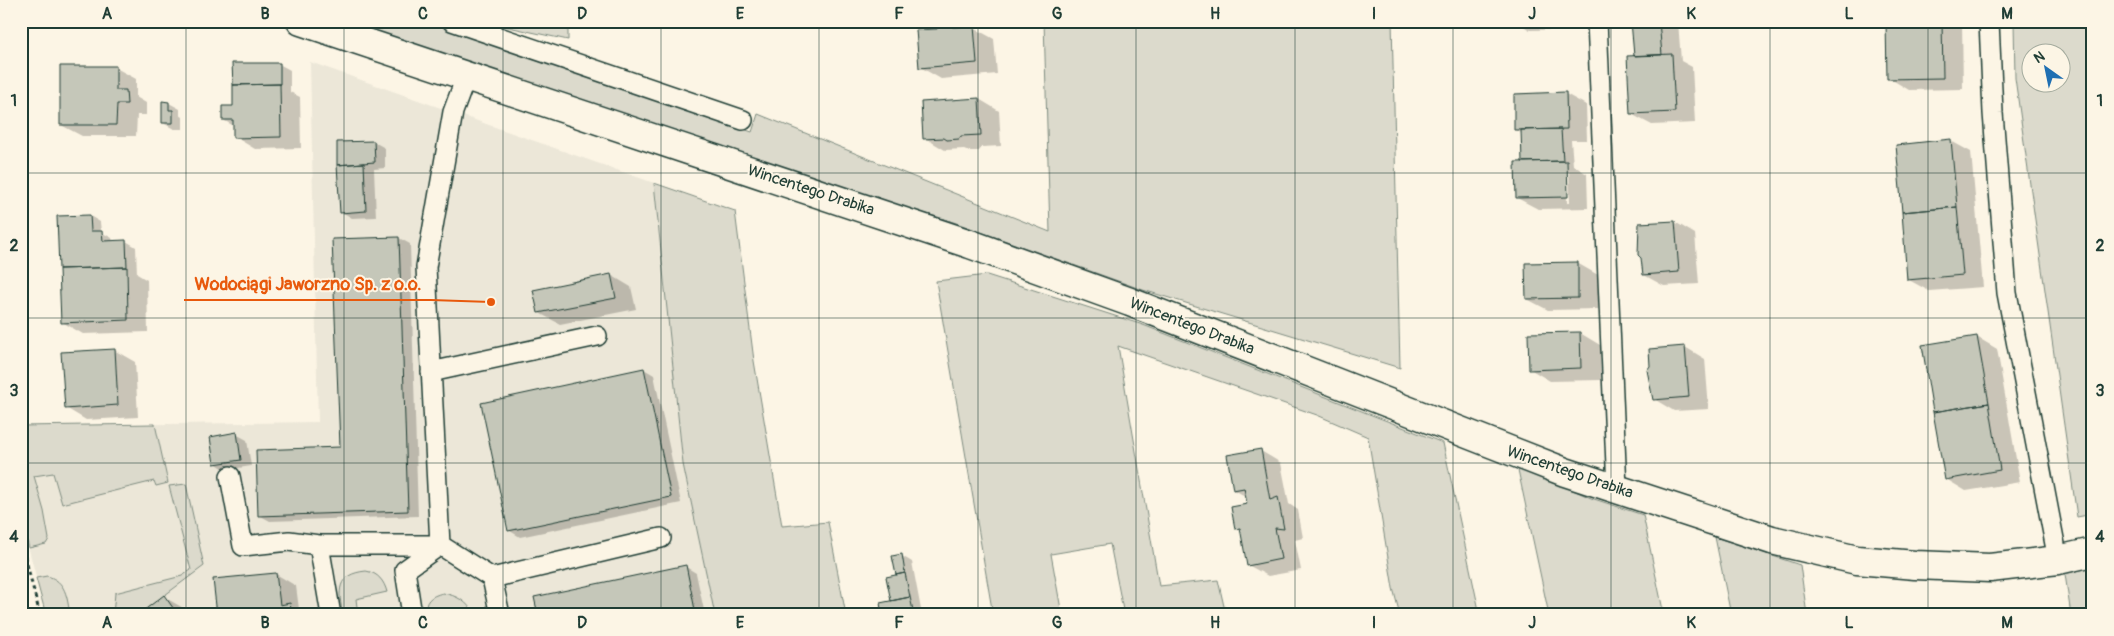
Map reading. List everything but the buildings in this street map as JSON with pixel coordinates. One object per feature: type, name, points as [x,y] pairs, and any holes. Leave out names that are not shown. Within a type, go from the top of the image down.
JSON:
[{"type":"street","name":"Wincentego Drabika","points":[[314,23],[466,77],[970,244],[1130,302],[1565,472],[1772,540],[1857,560],[1990,568],[2058,560],[2093,552]]},
{"type":"lane","points":[[452,21],[743,120]]},
{"type":"lane","points":[[1597,21],[1617,489]]},
{"type":"lane","points":[[1989,21],[1993,114],[2007,293],[2058,560]]},
{"type":"lane","points":[[440,545],[426,267],[453,112],[466,77]]},
{"type":"lane","points":[[431,372],[597,336]]},
{"type":"lane","points":[[230,476],[243,546],[289,541],[319,545],[440,545],[492,578],[500,615]]},
{"type":"lane","points":[[492,578],[661,538]]},
{"type":"lane","points":[[319,545],[331,615]]},
{"type":"lane","points":[[412,615],[405,570],[440,545]]},
{"type":"path","points":[[21,541],[40,615]]},
{"type":"shaded area","points":[[352,21],[434,21],[456,31],[752,132],[758,114],[1050,232],[1044,21],[1392,21],[1400,368],[1143,290],[945,219],[859,196],[383,34]]},
{"type":"shaded area","points":[[481,21],[568,21],[568,40]]},
{"type":"shaded area","points":[[2014,21],[2093,21],[2093,514],[2077,517],[2015,78]]},
{"type":"shaded area","points":[[310,62],[654,183],[683,464],[715,615],[46,615],[21,519],[21,426],[318,422]]},
{"type":"shaded area","points":[[654,183],[735,211],[754,361],[782,526],[828,522],[846,615],[715,615],[683,464]]},
{"type":"shaded area","points":[[987,275],[1143,325],[1443,443],[1480,615],[1400,615],[1393,588],[1368,437],[1317,415],[1118,346],[1159,586],[1218,580],[1226,615],[1124,615],[1110,544],[1051,554],[1062,615],[993,615],[936,281]]},
{"type":"shaded area","points":[[155,424],[168,483],[156,486],[154,481],[62,504],[53,473],[34,476],[44,511],[49,539],[46,544],[29,548],[21,519],[21,426]]},
{"type":"shaded area","points":[[1517,465],[1591,498],[1643,515],[1664,615],[1549,615]]},
{"type":"shaded area","points":[[186,484],[204,566],[138,615],[113,615],[115,593],[182,576],[191,570],[169,486]]},
{"type":"shaded area","points":[[1715,537],[1800,565],[1807,615],[1731,615]]},
{"type":"shaded area","points":[[2093,567],[2093,615],[2071,615],[2065,574]]},
{"type":"shaded area","points":[[366,571],[380,578],[387,592],[356,599],[358,615],[343,615],[340,598],[341,585],[349,576]]},
{"type":"shaded area","points":[[47,576],[53,578],[62,586],[70,615],[46,615],[36,578]]},
{"type":"shaded area","points":[[443,593],[461,600],[469,606],[473,615],[426,615],[426,606],[429,600]]},
{"type":"place","name":"Wodociągi Jaworzno Sp. z o.o.","points":[[491,302]]}]
